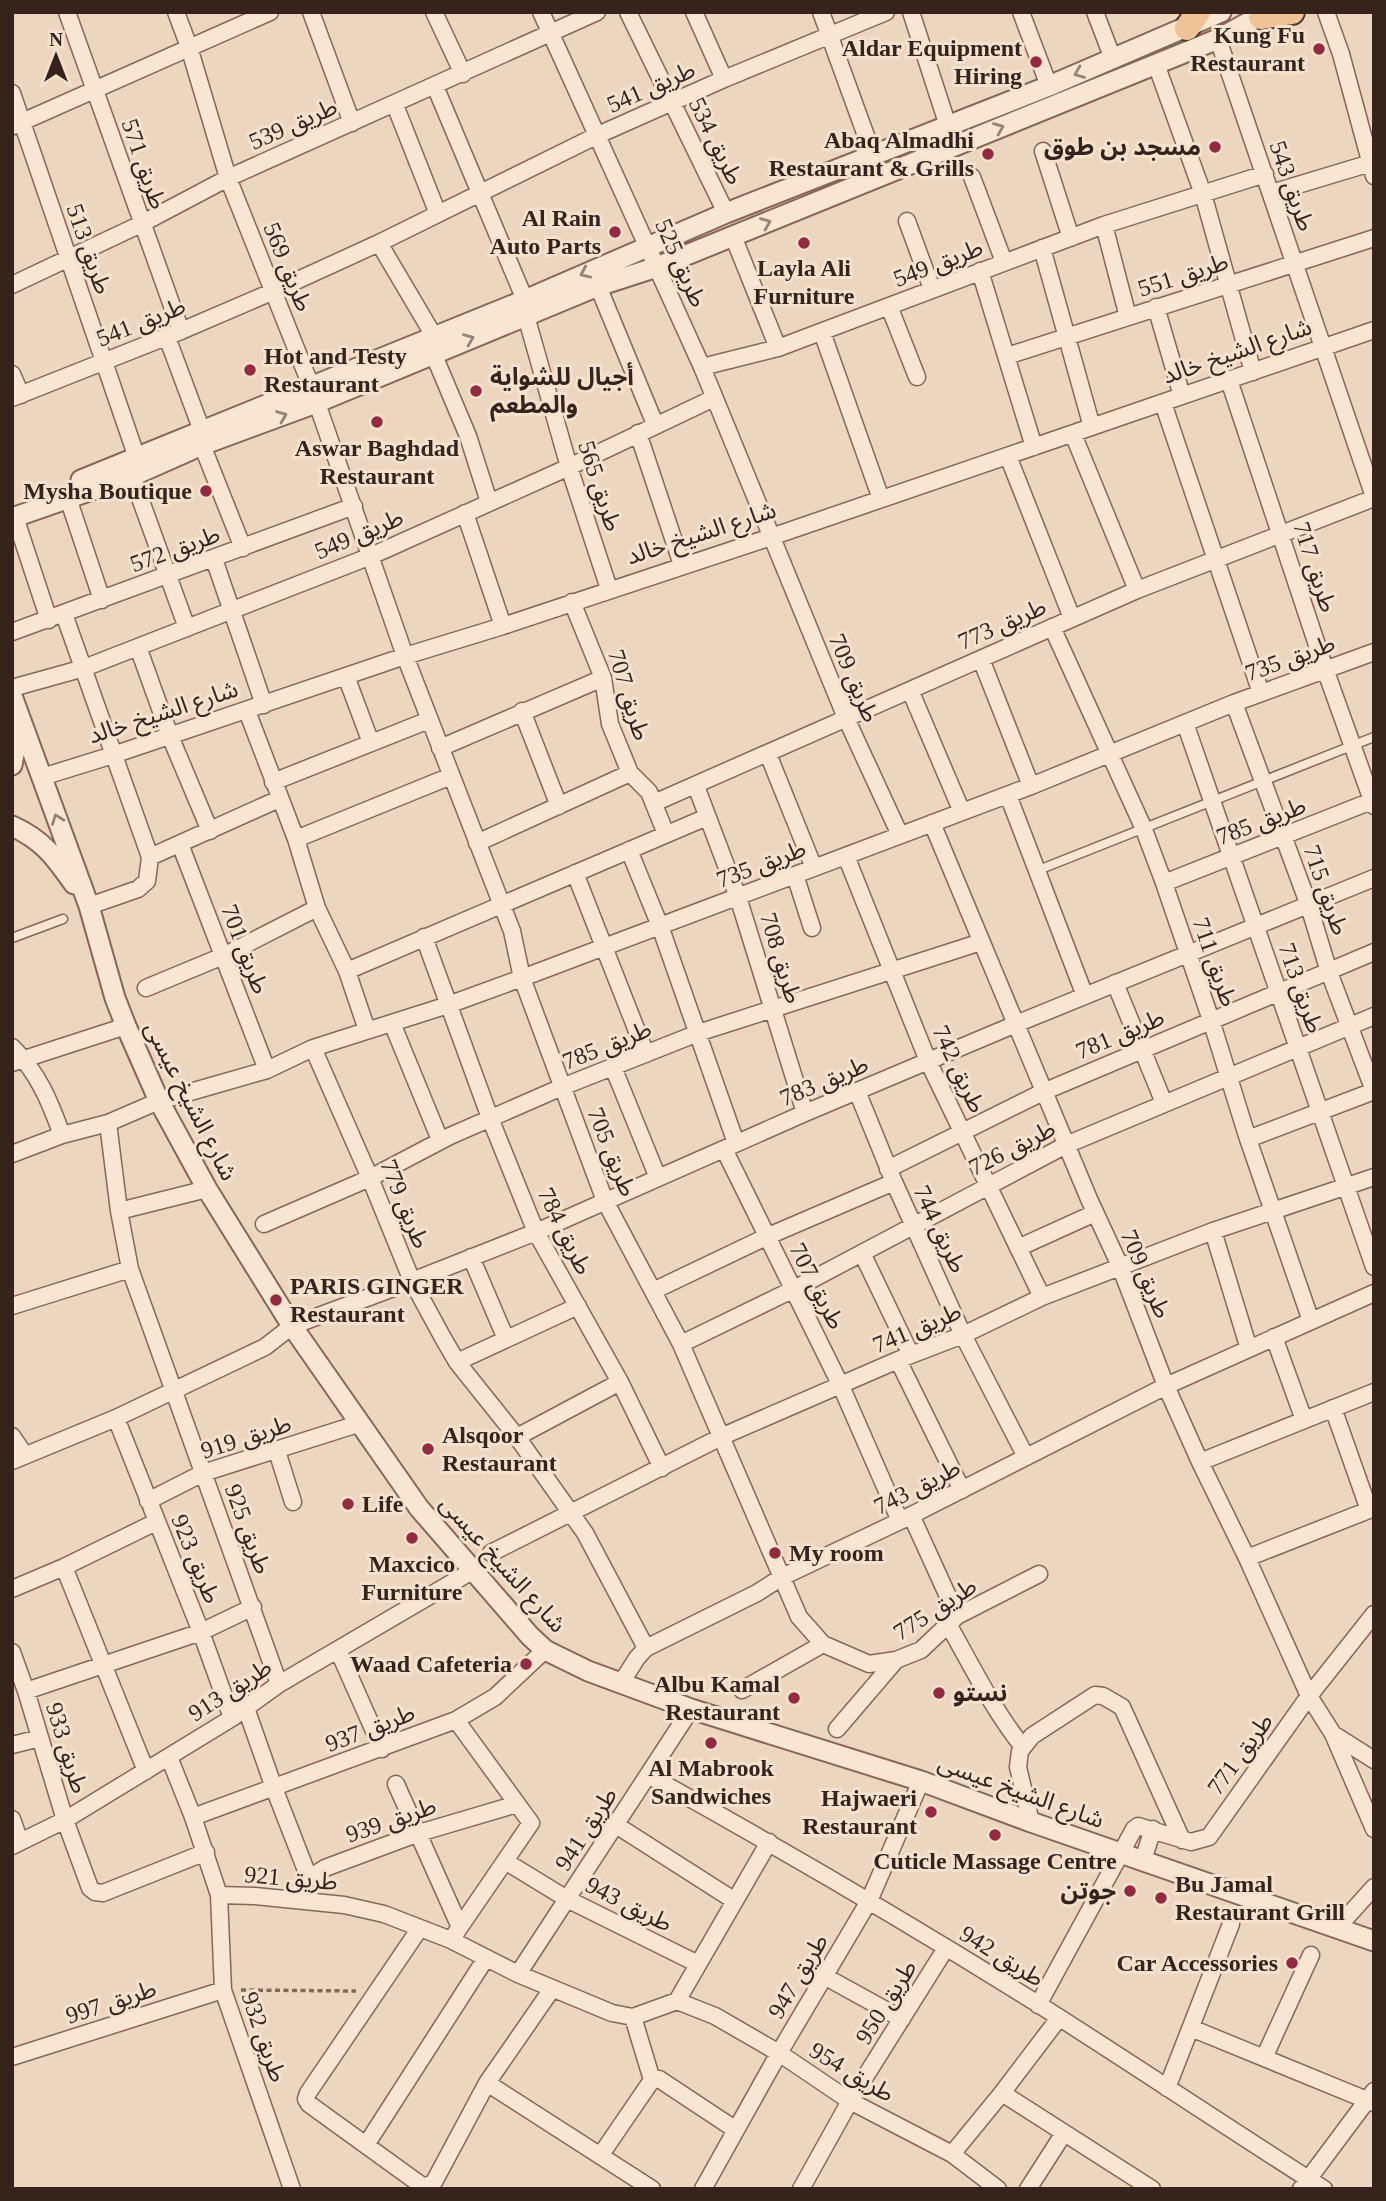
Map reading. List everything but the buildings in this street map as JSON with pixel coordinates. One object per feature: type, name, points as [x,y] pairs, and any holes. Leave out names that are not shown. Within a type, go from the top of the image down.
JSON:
[{"type":"main road","points":[[1264,14],[1293,12]]},
{"type":"street","name":"طريق 571","points":[[67,12],[141,223],[202,438],[243,548]]},
{"type":"street","name":"طريق 569","points":[[176,12],[228,178],[313,394],[405,656]]},
{"type":"street","points":[[17,124],[270,12]]},
{"type":"street","points":[[311,12],[352,122]]},
{"type":"street","points":[[434,12],[463,74]]},
{"type":"street","name":"طريق 525","points":[[541,12],[702,368],[771,537]]},
{"type":"street","name":"طريق 539","points":[[12,285],[228,178],[597,12]]},
{"type":"street","name":"طريق 534","points":[[628,12],[726,213]]},
{"type":"street","points":[[694,12],[724,79]]},
{"type":"street","points":[[821,12],[873,155]]},
{"type":"street","name":"طريق 541","points":[[16,397],[274,291],[379,243],[598,135],[886,12]]},
{"type":"street","points":[[911,12],[948,125]]},
{"type":"street","points":[[1021,12],[1049,86]]},
{"type":"street","points":[[1094,12],[1113,59]]},
{"type":"street","points":[[525,308],[648,246],[1049,86],[1113,59],[1192,20],[1221,12]]},
{"type":"street","points":[[1271,193],[1372,167],[1345,68],[1325,12]]},
{"type":"street","points":[[13,514],[525,308],[657,267],[1218,39],[1264,14]]},
{"type":"street","name":"طريق 543","points":[[1218,39],[1374,498]]},
{"type":"street","points":[[1156,64],[1203,194],[1254,372]]},
{"type":"street","name":"طريق 565","points":[[435,86],[525,308],[569,467],[609,589]]},
{"type":"street","name":"طريق 513","points":[[12,93],[17,124],[104,362],[134,467],[187,628]]},
{"type":"street","points":[[395,104],[438,214]]},
{"type":"street","points":[[1043,151],[1070,238]]},
{"type":"street","name":"طريق 549","points":[[702,368],[778,348],[1104,225],[1265,174]]},
{"type":"street","points":[[972,177],[1004,262]]},
{"type":"street","points":[[908,221],[932,289]]},
{"type":"street","points":[[1104,225],[1128,317]]},
{"type":"street","points":[[733,236],[778,348]]},
{"type":"street","name":"طريق 551","points":[[1007,356],[1374,238]]},
{"type":"street","points":[[379,243],[433,344],[468,436],[489,502]]},
{"type":"street","points":[[1042,248],[1092,427]]},
{"type":"street","points":[[980,271],[1034,447]]},
{"type":"street","points":[[598,286],[655,425]]},
{"type":"street","points":[[888,306],[917,377]]},
{"type":"street","points":[[1156,307],[1182,396]]},
{"type":"street","name":"شارع الشيخ خالد","points":[[42,777],[771,537],[1374,330]]},
{"type":"street","points":[[822,332],[881,499]]},
{"type":"street","points":[[12,374],[16,397]]},
{"type":"street","name":"طريق 717","points":[[1230,380],[1325,669],[1373,802]]},
{"type":"street","name":"طريق 549","points":[[12,688],[84,668],[371,556],[714,398]]},
{"type":"street","points":[[1163,402],[1261,693]]},
{"type":"street","points":[[638,433],[682,565]]},
{"type":"street","points":[[1073,434],[1137,590]]},
{"type":"street","points":[[1008,456],[1072,618]]},
{"type":"street","points":[[13,514],[68,498],[134,467]]},
{"type":"street","points":[[68,498],[102,600]]},
{"type":"street","name":"طريق 773","points":[[654,803],[1137,590],[1374,498]]},
{"type":"street","name":"طريق 572","points":[[12,632],[354,506]]},
{"type":"street","points":[[465,513],[503,626]]},
{"type":"street","points":[[12,825],[42,843],[89,906],[138,889],[147,881],[150,857],[84,668],[57,617],[13,514]]},
{"type":"street","name":"طريق 709","points":[[771,537],[846,718],[900,835]]},
{"type":"street","points":[[214,559],[264,705]]},
{"type":"street","name":"طريق 707","points":[[572,603],[603,678],[610,724],[630,773],[649,792],[666,834]]},
{"type":"street","name":"طريق 711","points":[[1052,627],[1143,827],[1164,883],[1311,1321]]},
{"type":"street","points":[[138,647],[170,736],[210,831]]},
{"type":"street","name":"طريق 735","points":[[12,1154],[62,1135],[108,1123],[159,1101],[267,1070],[313,1048],[449,1005],[1031,786],[1261,693],[1374,652]]},
{"type":"street","name":"طريق 705","points":[[405,656],[512,931],[522,978],[605,1201],[681,1344],[799,1617],[823,1644]]},
{"type":"street","points":[[981,659],[1031,786]]},
{"type":"street","points":[[346,676],[371,743]]},
{"type":"street","points":[[440,748],[603,678]]},
{"type":"street","points":[[910,690],[962,812]]},
{"type":"street","name":"شارع الشيخ عيسى","points":[[12,696],[89,906],[115,998],[126,1026],[159,1101],[207,1189],[292,1326],[419,1508],[472,1571],[545,1650],[588,1671],[691,1709],[921,1781],[1374,1941]]},
{"type":"street","name":"طريق 715","points":[[1234,704],[1374,1091]]},
{"type":"street","points":[[247,711],[296,839],[317,908],[347,971],[367,1030]]},
{"type":"street","points":[[522,711],[559,806]]},
{"type":"street","points":[[12,720],[15,749],[12,765]]},
{"type":"street","points":[[273,782],[429,720]]},
{"type":"street","name":"طريق 713","points":[[1185,723],[1374,1267]]},
{"type":"street","points":[[768,754],[814,868]]},
{"type":"street","points":[[477,843],[630,773]]},
{"type":"street","points":[[296,839],[451,776]]},
{"type":"street","name":"طريق 708","points":[[696,786],[738,897],[805,1113]]},
{"type":"street","points":[[1008,794],[1085,996]]},
{"type":"street","points":[[150,857],[279,799]]},
{"type":"street","name":"طريق 785","points":[[1164,883],[1373,802]]},
{"type":"street","points":[[347,971],[707,817]]},
{"type":"street","name":"طريق 709","points":[[932,823],[1043,1092],[1120,1266],[1166,1386],[1309,1696],[1333,1734],[1374,1829]]},
{"type":"street","name":"طريق 701","points":[[180,844],[267,1070]]},
{"type":"street","name":"طريق 707","points":[[629,850],[660,926],[698,1033],[730,1146],[766,1237],[842,1386],[992,1702],[1023,1747]]},
{"type":"street","name":"طريق 742","points":[[846,856],[928,1061],[1042,1297]]},
{"type":"street","points":[[575,873],[646,1054]]},
{"type":"street","points":[[795,875],[812,928]]},
{"type":"street","name":"طريق 783","points":[[18,1458],[116,1418],[265,1347],[292,1326],[536,1232],[928,1061],[1374,878]]},
{"type":"street","points":[[146,988],[223,956],[317,908]]},
{"type":"street","points":[[424,937],[449,1005]]},
{"type":"street","name":"طريق 785","points":[[264,1224],[370,1178],[440,1140],[562,1087],[698,1033],[981,942]]},
{"type":"street","name":"طريق 781","points":[[653,1291],[891,1175],[962,1132],[1043,1092],[1374,952]]},
{"type":"street","points":[[1115,983],[1164,1103]]},
{"type":"street","name":"طريق 784","points":[[449,1005],[490,1118],[536,1232],[620,1382],[662,1468]]},
{"type":"street","name":"طريق 726","points":[[681,1344],[794,1289],[1066,1145],[1374,1016]]},
{"type":"street","points":[[392,1023],[440,1140]]},
{"type":"street","points":[[62,1135],[46,1093],[16,1056],[126,1026]]},
{"type":"street","name":"طريق 779","points":[[313,1048],[412,1281],[457,1362],[517,1437],[585,1532],[646,1648]]},
{"type":"street","points":[[613,1067],[658,1178]]},
{"type":"street","name":"طريق 744","points":[[858,1091],[891,1175],[963,1335],[1027,1457]]},
{"type":"street","points":[[1248,1139],[1374,1091]]},
{"type":"street","name":"طريق 925","points":[[108,1123],[119,1211],[130,1269],[279,1684]]},
{"type":"street","name":"طريق 741","points":[[491,1552],[723,1436],[904,1357],[963,1335],[1042,1297],[1213,1231],[1374,1177]]},
{"type":"street","points":[[119,1211],[207,1189]]},
{"type":"street","points":[[1018,1248],[1095,1213]]},
{"type":"street","points":[[1213,1231],[1249,1349]]},
{"type":"street","points":[[862,1253],[962,1490]]},
{"type":"street","points":[[471,1258],[506,1339]]},
{"type":"street","points":[[12,1307],[130,1269]]},
{"type":"street","name":"طريق 743","points":[[621,1683],[646,1648],[757,1593],[782,1577],[906,1518],[1166,1386],[1374,1293]]},
{"type":"street","points":[[457,1362],[578,1306]]},
{"type":"street","points":[[1275,1338],[1304,1420]]},
{"type":"street","points":[[517,1437],[620,1382]]},
{"type":"street","points":[[1200,1462],[1374,1392]]},
{"type":"street","points":[[1247,1558],[1371,1509],[1333,1408]]},
{"type":"street","name":"طريق 923","points":[[116,1418],[201,1632],[232,1718]]},
{"type":"street","name":"طريق 919","points":[[148,1501],[204,1473],[361,1423]]},
{"type":"street","points":[[12,1436],[18,1458]]},
{"type":"street","points":[[276,1451],[293,1502]]},
{"type":"street","points":[[12,1589],[156,1522]]},
{"type":"street","points":[[64,1567],[146,1771]]},
{"type":"street","name":"طريق 913","points":[[16,1844],[65,1820],[232,1718],[279,1684],[472,1571]]},
{"type":"street","name":"طريق 775","points":[[823,1644],[869,1664],[896,1660],[920,1650],[953,1620],[1039,1574]]},
{"type":"street","name":"طريق 933","points":[[206,1852],[103,1894],[94,1892],[90,1888],[65,1820],[26,1691],[201,1632],[253,1607]]},
{"type":"street","name":"طريق 771","points":[[1182,1840],[1191,1842],[1209,1837],[1309,1696],[1374,1614]]},
{"type":"street","points":[[742,1689],[823,1644]]},
{"type":"street","points":[[338,1650],[383,1749]]},
{"type":"street","name":"طريق 937","points":[[193,1817],[456,1720],[495,1697],[545,1650]]},
{"type":"street","points":[[12,1652],[16,1672],[26,1691]]},
{"type":"street","points":[[837,1729],[896,1660]]},
{"type":"street","points":[[1031,1822],[1018,1767],[1020,1751],[1032,1736],[1096,1695],[1111,1699],[1122,1707],[1182,1840]]},
{"type":"street","points":[[246,1708],[309,1878]]},
{"type":"street","name":"طريق 941","points":[[518,1974],[691,1709]]},
{"type":"street","points":[[455,1932],[531,1823],[456,1720]]},
{"type":"street","name":"طريق 709","points":[[1333,1734],[1374,1760]]},
{"type":"street","points":[[12,1745],[40,1738]]},
{"type":"street","name":"طريق 921","points":[[169,1757],[206,1852],[219,1895],[344,1905],[384,1914],[420,1928],[455,1932],[486,1958],[518,1974],[612,2013],[633,2017]]},
{"type":"street","name":"طريق 942","points":[[648,1775],[769,1842],[946,1948],[1167,2088],[1305,2184],[1324,2189]]},
{"type":"street","name":"طريق 947","points":[[703,2189],[869,1901],[921,1781]]},
{"type":"street","points":[[396,1784],[419,1833],[455,1932]]},
{"type":"street","name":"طريق 939","points":[[291,1899],[309,1878],[325,1868],[419,1833],[517,1804]]},
{"type":"street","points":[[12,1819],[16,1844]]},
{"type":"street","points":[[616,1825],[735,1901]]},
{"type":"street","points":[[1038,2005],[1134,1829],[1138,1826],[1153,1829],[1182,1840]]},
{"type":"street","points":[[1143,1860],[1153,1829]]},
{"type":"street","points":[[652,2080],[633,2017],[677,2001],[769,1842]]},
{"type":"street","name":"طريق 943","points":[[505,1861],[568,1899],[698,1964]]},
{"type":"street","points":[[1338,1927],[1374,1887]]},
{"type":"street","name":"طريق 932","points":[[219,1895],[223,1990],[292,2189]]},
{"type":"street","points":[[1167,2088],[1231,1924]]},
{"type":"street","points":[[420,1928],[306,2099],[309,2104],[421,2185],[428,2186],[434,2182],[487,2083],[552,1989]]},
{"type":"street","name":"طريق 950","points":[[801,2189],[850,2101],[946,1948]]},
{"type":"street","points":[[1264,2058],[1311,1955]]},
{"type":"street","points":[[366,2145],[486,1958]]},
{"type":"street","points":[[824,1976],[902,2019]]},
{"type":"street","name":"طريق 997","points":[[12,2057],[223,1990]]},
{"type":"street","name":"طريق 954","points":[[677,2001],[715,2016],[779,2053],[850,2101],[952,2154],[998,2189]]},
{"type":"street","points":[[952,2154],[1059,2018]]},
{"type":"street","points":[[1191,2028],[1372,2098],[1305,2184]]},
{"type":"street","points":[[600,2156],[652,2080],[659,2079],[736,2130]]},
{"type":"street","points":[[487,2083],[652,2189]]},
{"type":"street","points":[[1002,2093],[1152,2189]]},
{"type":"street","points":[[1028,2189],[1064,2133]]},
{"type":"lane","points":[[1036,871],[1374,737]]},
{"type":"lane","points":[[12,938],[63,919]]},
{"type":"path","points":[[223,1990],[379,1991]]},
{"type":"place","name":"Kung Fu Restaurant","points":[[1319,49]]},
{"type":"place","name":"Aldar Equipment Hiring","points":[[1036,62]]},
{"type":"place","name":"مسجد بن طوق","points":[[1215,147]]},
{"type":"place","name":"Abaq Almadhi Restaurant & Grills","points":[[988,154]]},
{"type":"place","name":"Al Rain Auto Parts","points":[[615,232]]},
{"type":"place","name":"Layla Ali Furniture","points":[[804,243]]},
{"type":"place","name":"Hot and Testy Restaurant","points":[[250,370]]},
{"type":"place","name":"أجيال للشواية والمطعم","points":[[476,391]]},
{"type":"place","name":"Aswar Baghdad Restaurant","points":[[377,422]]},
{"type":"place","name":"Mysha Boutique","points":[[206,491]]},
{"type":"place","name":"PARIS GINGER Restaurant","points":[[276,1300]]},
{"type":"place","name":"Alsqoor Restaurant","points":[[428,1449]]},
{"type":"place","name":"Life","points":[[348,1504]]},
{"type":"place","name":"Maxcico Furniture","points":[[412,1538]]},
{"type":"place","name":"My room","points":[[775,1553]]},
{"type":"place","name":"Waad Cafeteria","points":[[526,1664]]},
{"type":"place","name":"نستو","points":[[939,1693]]},
{"type":"place","name":"Albu Kamal Restaurant","points":[[794,1698]]},
{"type":"place","name":"Al Mabrook Sandwiches","points":[[711,1743]]},
{"type":"place","name":"Hajwaeri Restaurant","points":[[931,1812]]},
{"type":"place","name":"Cuticle Massage Centre","points":[[995,1835]]},
{"type":"place","name":"جوتن","points":[[1130,1891]]},
{"type":"place","name":"Bu Jamal Restaurant Grill","points":[[1161,1898]]},
{"type":"place","name":"Car Accessories","points":[[1292,1963]]}]
